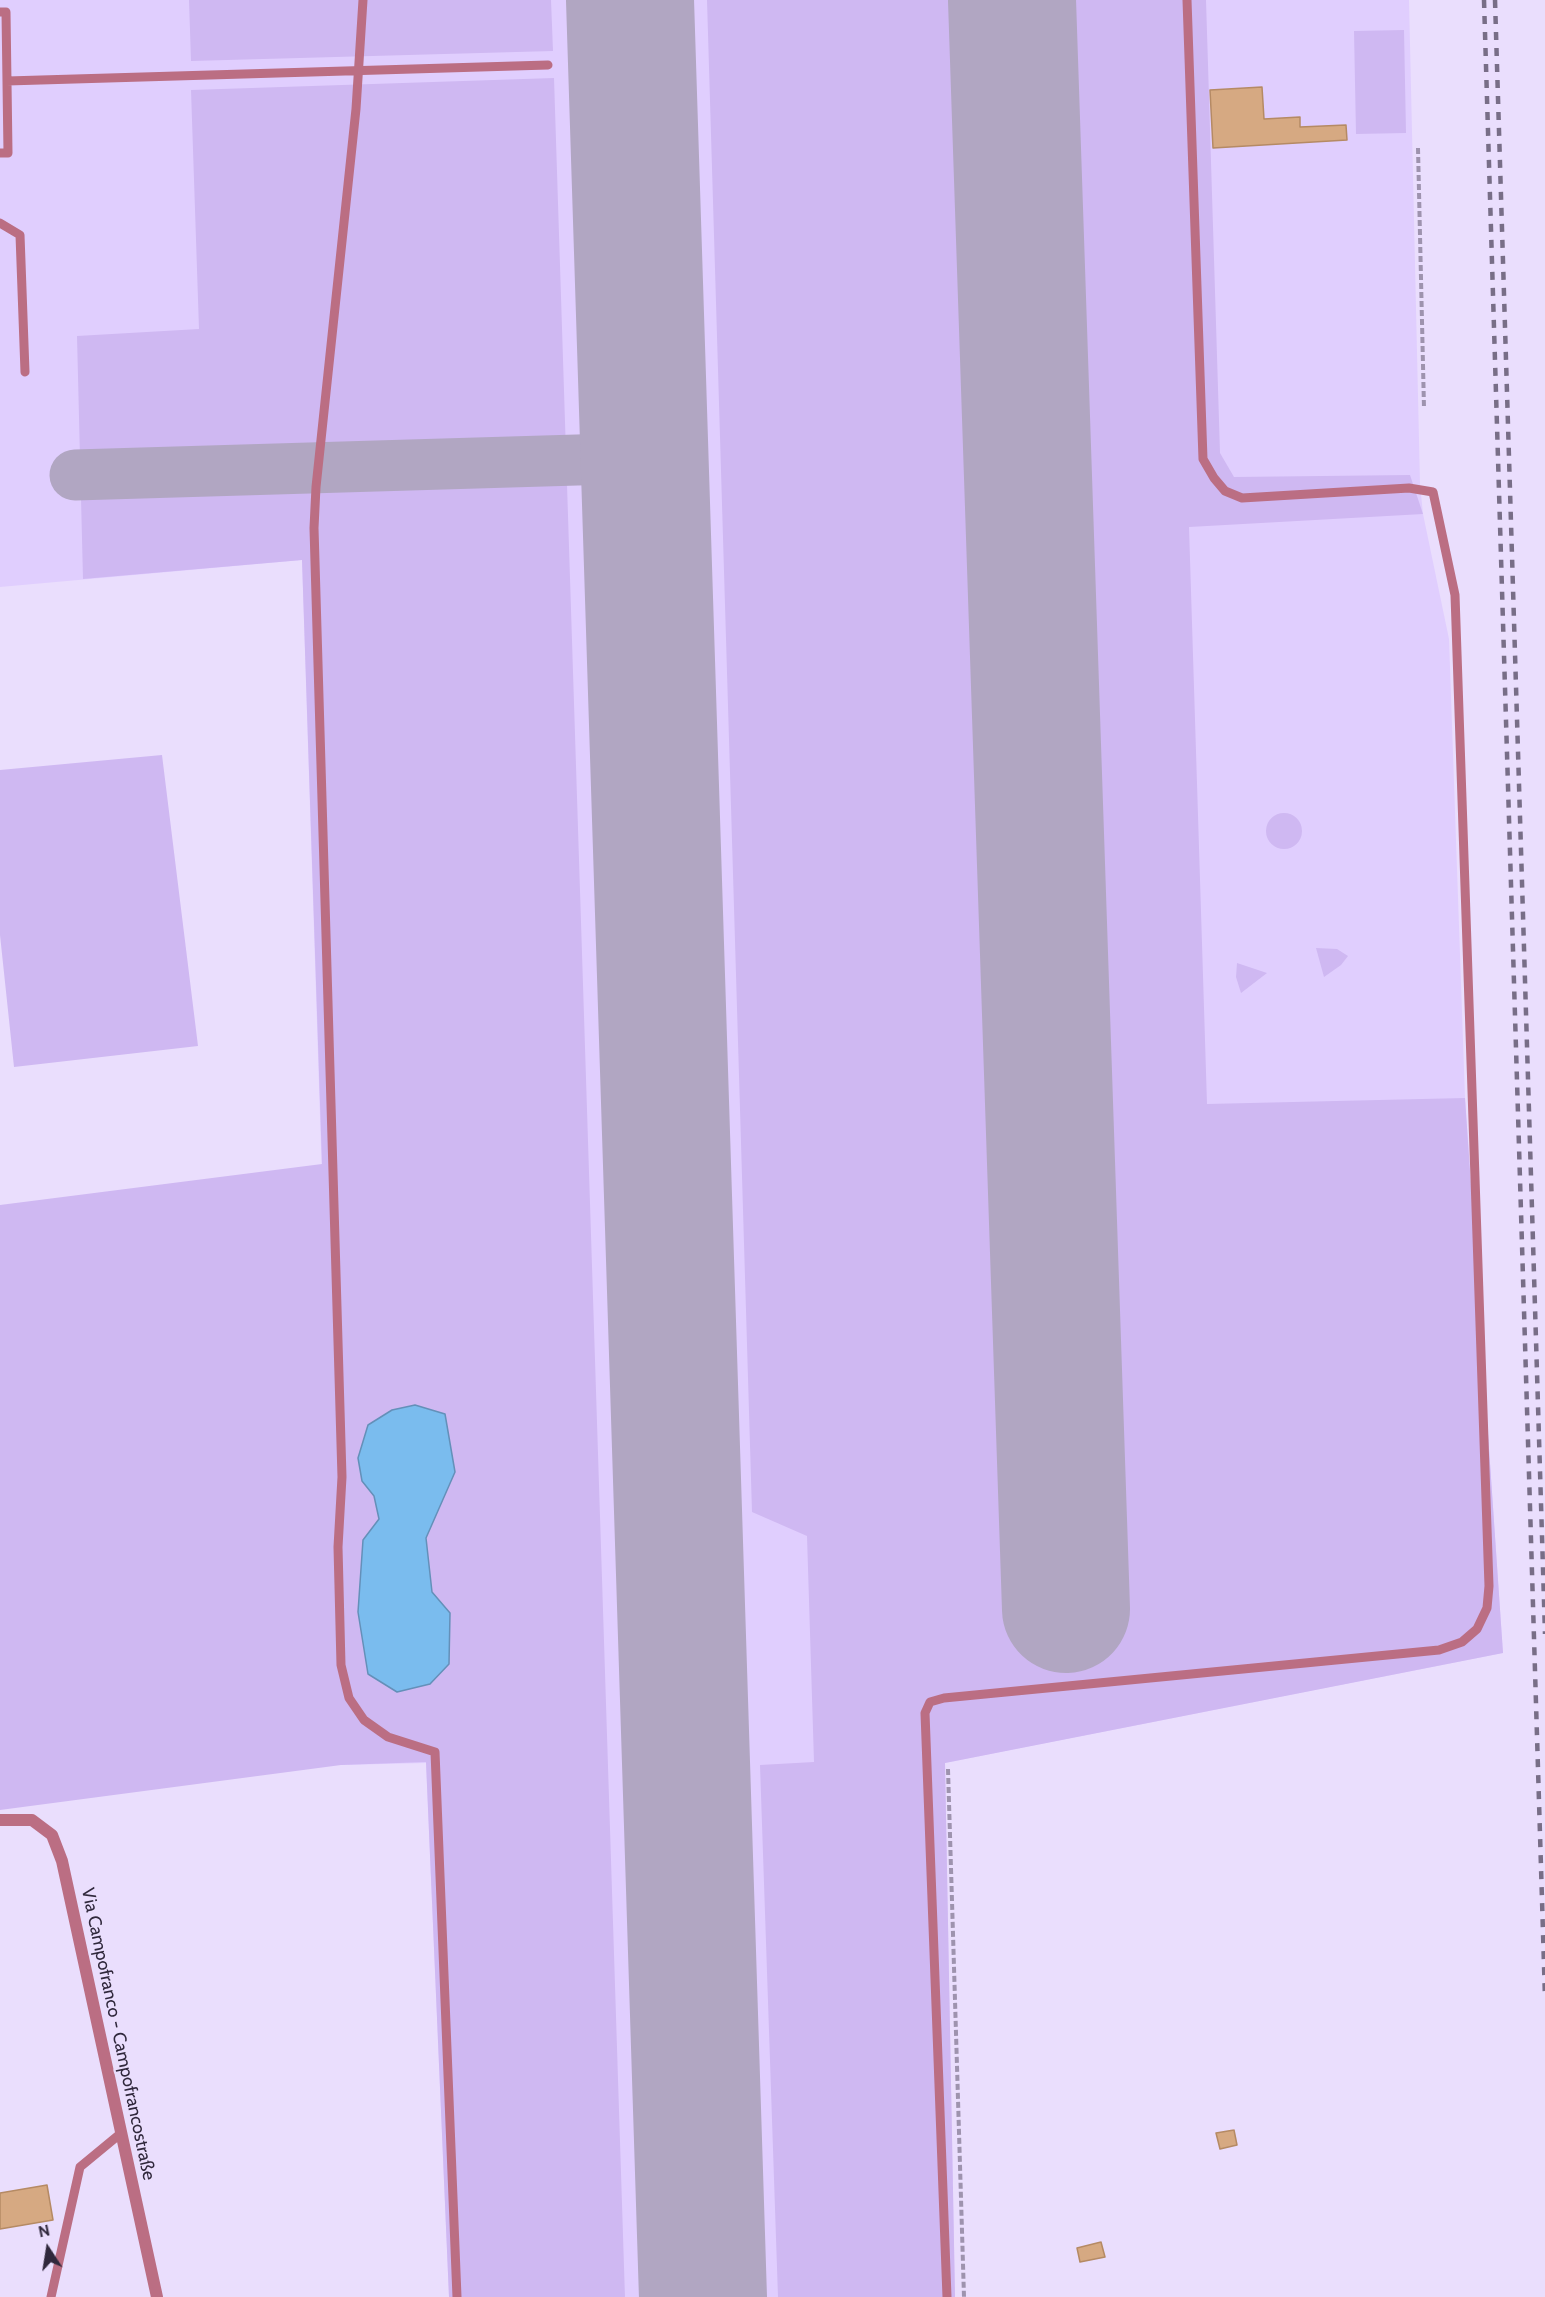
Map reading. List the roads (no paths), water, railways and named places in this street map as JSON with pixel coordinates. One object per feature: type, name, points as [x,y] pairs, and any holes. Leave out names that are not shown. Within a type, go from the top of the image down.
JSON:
[{"type":"street","name":"Via Campofranco - Campofrancostraße","points":[[0,1820],[32,1820],[52,1835],[59,1852],[157,2297]]},
{"type":"lane","points":[[363,0],[356,109],[316,487],[314,528],[342,1477],[338,1546],[341,1665],[350,1698],[364,1720],[388,1737],[435,1752],[457,2297]]},
{"type":"lane","points":[[947,2297],[925,1713],[930,1702],[944,1698],[1439,1650],[1462,1642],[1477,1629],[1488,1608],[1455,595],[1433,492],[1409,488],[1242,498],[1225,491],[1203,459],[1187,0]]},
{"type":"lane","points":[[0,12],[6,12],[8,153],[0,153]]},
{"type":"lane","points":[[7,81],[548,65]]},
{"type":"lane","points":[[0,223],[20,235],[26,372]]},
{"type":"lane","points":[[51,2297],[80,2167],[120,2134]]},
{"type":"water","points":[[415,1405],[445,1414],[455,1472],[426,1538],[432,1592],[450,1613],[449,1664],[430,1684],[397,1692],[368,1674],[358,1612],[363,1540],[379,1519],[374,1496],[362,1481],[358,1458],[368,1425],[392,1410]]},
{"type":"railway","points":[[1484,0],[1545,1998]]},
{"type":"railway","points":[[1495,0],[1545,1634]]}]
